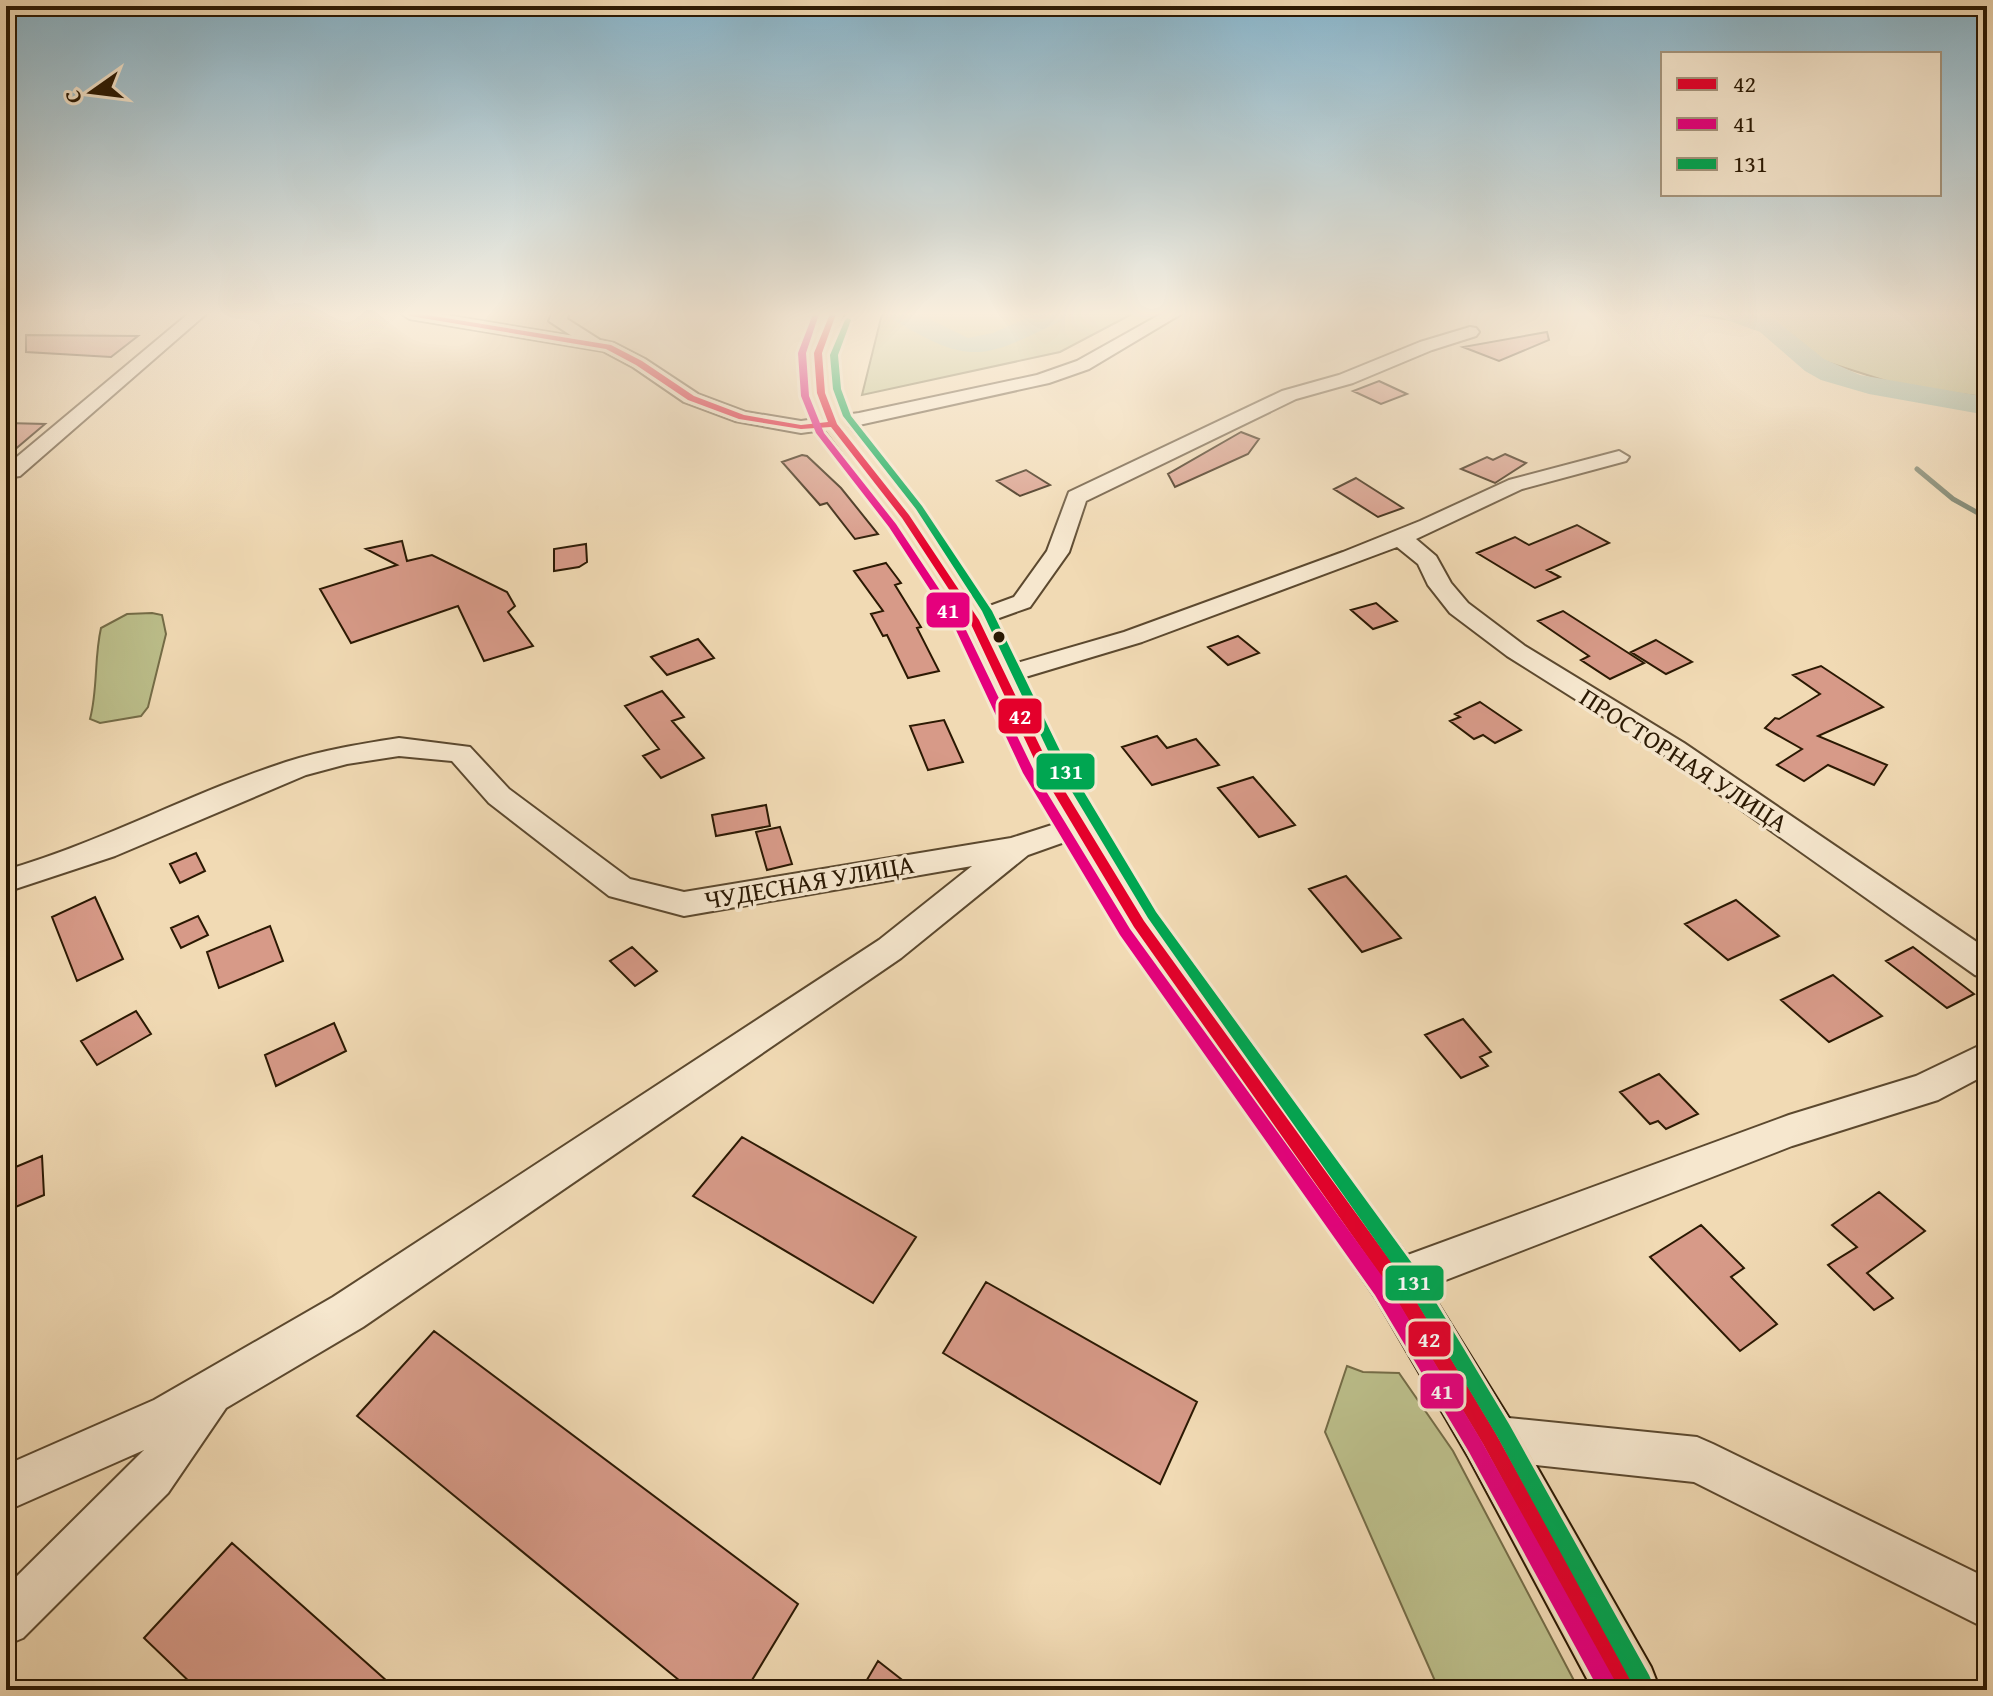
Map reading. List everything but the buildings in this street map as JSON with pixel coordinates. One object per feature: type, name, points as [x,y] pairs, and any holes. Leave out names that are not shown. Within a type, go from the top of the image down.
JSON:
[{"type":"main road","points":[[821,393],[833,424],[906,517],[974,620],[1043,765],[1139,924],[1394,1280],[1489,1438],[1628,1690]]},
{"type":"street","points":[[9,472],[103,393]]},
{"type":"street","points":[[684,393],[742,417],[801,427],[833,424],[976,393]]},
{"type":"street","points":[[974,620],[1022,602],[1058,552],[1077,497],[1296,393]]},
{"type":"street","points":[[1002,676],[1133,637],[1398,538],[1516,484],[1619,457]]},
{"type":"street","name":"ПРОСТОРНАЯ УЛИЦА","points":[[1398,538],[1428,561],[1440,585],[1459,608],[1516,651],[1674,749],[1987,966]]},
{"type":"street","name":"ЧУДЕСНАЯ УЛИЦА","points":[[6,881],[46,872],[107,849],[287,770],[346,755],[401,747],[460,753],[499,796],[620,888],[684,904],[1017,847]]},
{"type":"street","points":[[6,1488],[170,1416],[348,1312],[890,949],[1017,847],[1080,826]]},
{"type":"street","points":[[1394,1280],[1789,1131],[1925,1089],[1987,1057]]},
{"type":"street","points":[[6,1621],[152,1477],[213,1390]]},
{"type":"street","points":[[1489,1438],[1697,1460],[1948,1582],[1987,1605]]},
{"type":"green space","points":[[1953,393],[1987,393],[1987,400]]},
{"type":"green space","points":[[127,614],[162,615],[166,634],[148,707],[141,716],[100,723],[90,719],[101,628]]},
{"type":"green space","points":[[1347,1366],[1363,1372],[1399,1373],[1453,1451],[1579,1690],[1439,1690],[1325,1432]]},
{"type":"waterway","points":[[1909,393],[1987,406]]},
{"type":"waterway","points":[[1917,469],[1953,499],[1987,518]]},
{"type":"transit line","name":"42","points":[[684,393],[742,417],[801,427],[833,424]]},
{"type":"transit line","name":"41","points":[[805,393],[820,433],[893,526],[960,628],[1029,773],[1125,932],[1381,1289],[1475,1446],[1610,1690]]},
{"type":"transit line","name":"42","points":[[821,393],[833,424],[906,517],[974,620],[1043,765],[1139,924],[1394,1280],[1489,1438],[1628,1690]]},
{"type":"transit line","name":"131","points":[[839,393],[847,416],[919,508],[987,611],[1057,757],[1152,915],[1408,1272],[1503,1430],[1642,1682]]}]
